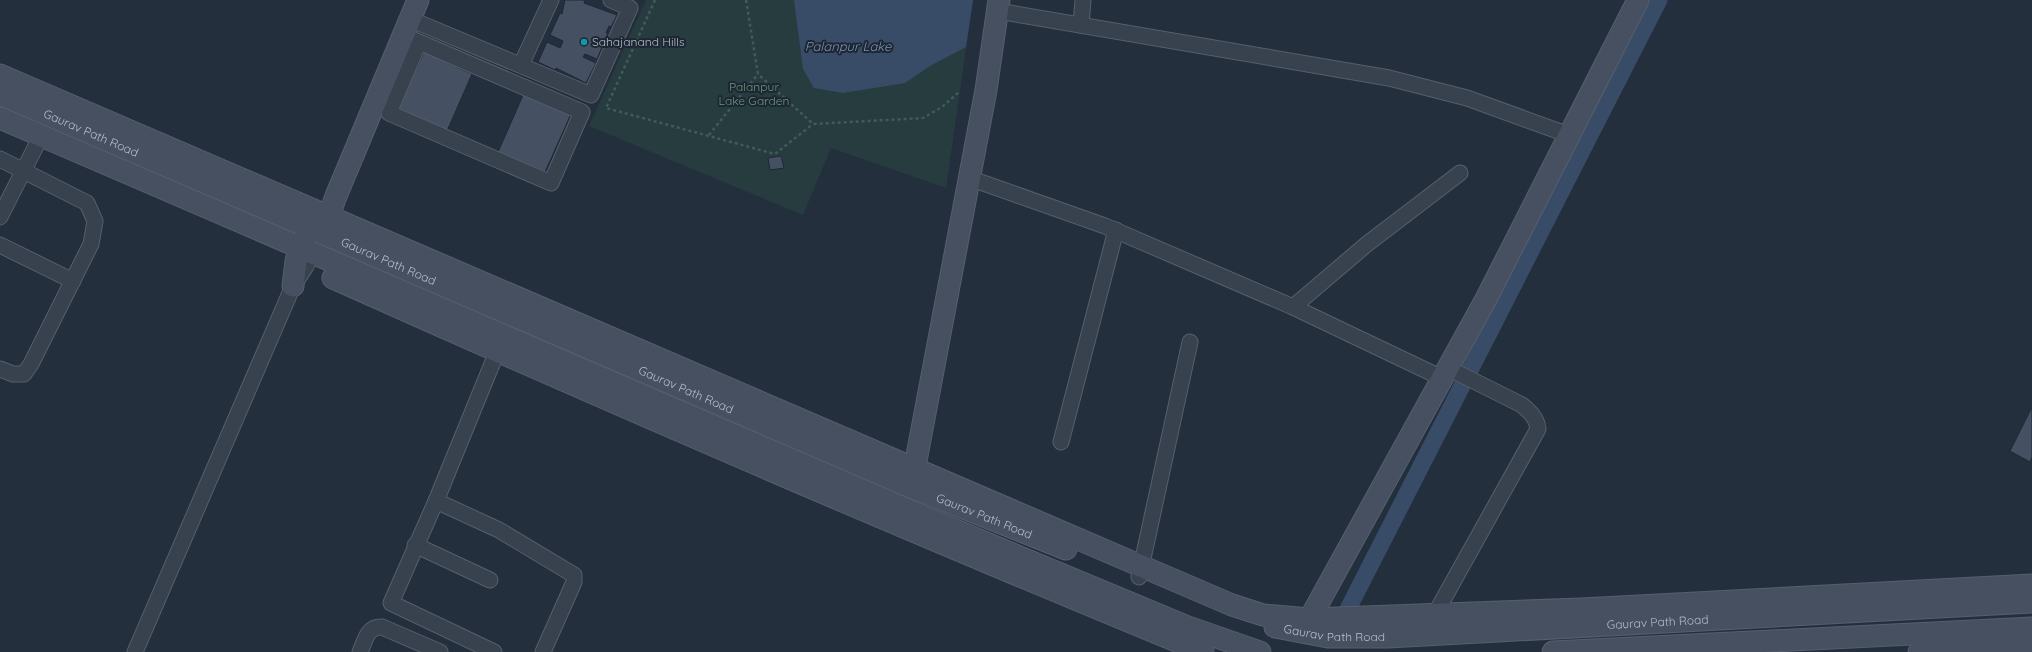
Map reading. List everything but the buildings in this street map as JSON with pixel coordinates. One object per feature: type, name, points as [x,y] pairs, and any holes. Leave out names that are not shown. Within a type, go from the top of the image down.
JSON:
[{"type":"main road","points":[[1306,626],[1449,373],[1638,0]]},
{"type":"main road","points":[[913,478],[969,178],[999,5]]},
{"type":"main road","points":[[293,286],[320,222],[336,196],[413,24]]},
{"type":"main road","points":[[0,75],[320,222]]},
{"type":"main road","name":"Gaurav Path Road","points":[[0,94],[320,222],[913,478],[1140,572],[1241,620],[1306,626],[1327,644],[1351,644],[1388,638],[2032,602]]},
{"type":"main road","name":"Gaurav Path Road","points":[[0,118],[38,142],[500,343],[908,509],[1188,627],[1260,652]]},
{"type":"main road","points":[[0,132],[38,142]]},
{"type":"main road","points":[[500,343],[978,559],[1203,652]]},
{"type":"main road","points":[[1306,626],[1434,616],[2032,585]]},
{"type":"main road","points":[[1919,652],[2031,644]]},
{"type":"main road","name":"Gaurav Path Road","points":[[1553,652],[2031,644]]},
{"type":"street","points":[[521,66],[551,0]]},
{"type":"street","points":[[413,24],[591,95],[630,8],[611,0]]},
{"type":"street","points":[[1081,25],[1083,0]]},
{"type":"street","points":[[999,5],[1081,25],[1389,78],[1467,98],[1569,135]]},
{"type":"street","points":[[413,24],[582,112],[551,183],[389,113],[413,24]]},
{"type":"street","points":[[0,217],[38,142]]},
{"type":"street","points":[[0,159],[88,202],[95,221],[91,244],[31,364],[24,374],[13,374],[0,369]]},
{"type":"street","points":[[1293,308],[1367,244],[1460,173]]},
{"type":"street","points":[[969,178],[1116,230],[1293,308],[1449,373],[1480,384],[1522,405],[1532,414],[1538,423],[1538,429],[1434,616]]},
{"type":"street","points":[[1062,442],[1116,230]]},
{"type":"street","points":[[0,245],[73,281]]},
{"type":"street","points":[[135,652],[293,286]]},
{"type":"street","points":[[1140,572],[1190,342]]},
{"type":"street","points":[[494,652],[391,603],[415,545],[436,501],[500,343]]},
{"type":"street","points":[[908,509],[913,478]]},
{"type":"street","points":[[436,501],[499,530],[574,575],[574,582],[543,652]]},
{"type":"street","points":[[415,545],[490,580]]},
{"type":"street","points":[[360,652],[370,631],[376,627],[382,627],[433,651]]},
{"type":"path","points":[[654,0],[606,108],[775,154],[813,124],[923,118],[942,107],[959,92]]},
{"type":"path","points":[[746,0],[758,74],[813,124]]},
{"type":"path","points":[[709,135],[758,74]]},
{"type":"green space","name":"Palanpur Lake Garden","points":[[646,0],[973,0],[946,188],[831,148],[803,215],[589,126]]},
{"type":"water","name":"Palanpur Lake","points":[[794,0],[973,0],[966,47],[930,66],[905,83],[843,93],[814,88],[803,69]]},
{"type":"waterway","points":[[1348,609],[1659,0]]},
{"type":"place","name":"Sahajanand Hills","points":[[584,42]]}]
